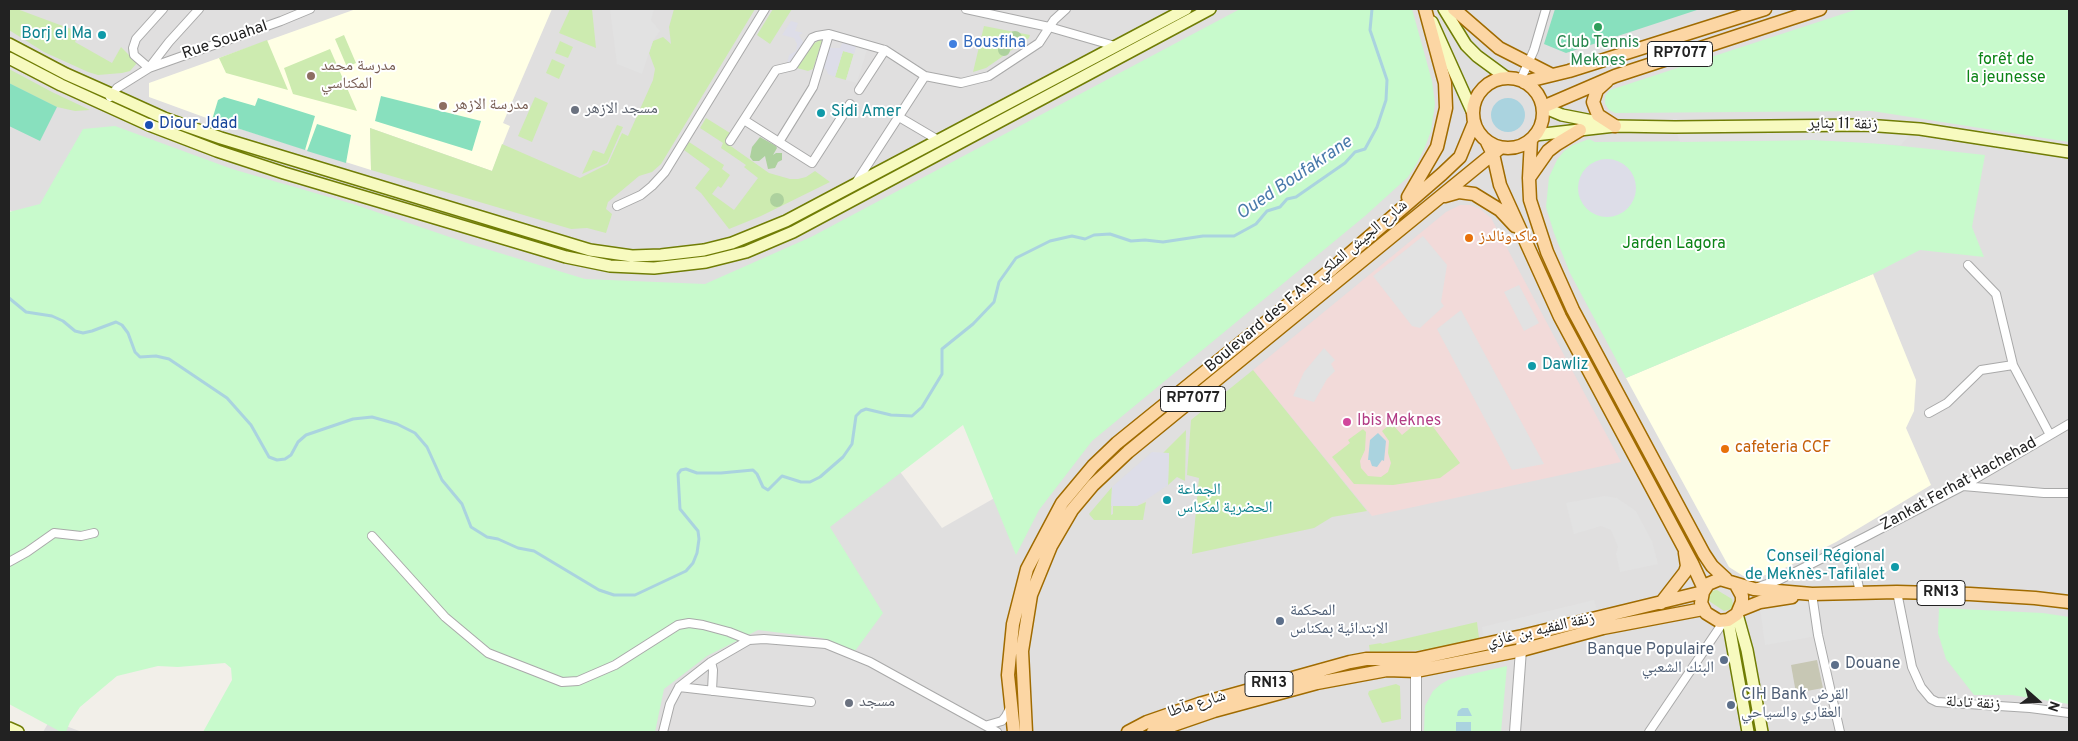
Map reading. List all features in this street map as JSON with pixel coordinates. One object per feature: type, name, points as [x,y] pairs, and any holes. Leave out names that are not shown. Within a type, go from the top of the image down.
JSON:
[{"type":"main road","points":[[9,44],[66,74],[164,118],[288,160],[570,244],[612,254],[632,256],[676,254],[732,243],[786,221],[1186,9]]},
{"type":"main road","points":[[9,58],[149,125],[217,151],[284,173],[566,257],[610,266],[632,268],[684,266],[746,252],[792,232],[1210,9]]},
{"type":"main road","points":[[1426,9],[1473,117],[1476,130],[1497,151],[1500,185],[1560,317],[1685,551],[1703,590],[1701,603],[1703,609],[1709,617],[1732,616]]},
{"type":"main road","points":[[1402,208],[1438,147],[1445,118],[1445,83],[1426,9]]},
{"type":"main road","points":[[1444,9],[1466,44],[1491,67],[1507,78]]},
{"type":"main road","points":[[1454,9],[1499,48],[1552,75]]},
{"type":"main road","name":"RP7077","points":[[1473,117],[1475,101],[1480,92],[1497,80],[1507,78],[1522,82],[1552,75],[1765,9]]},
{"type":"main road","name":"RP7077","points":[[1543,107],[1615,76],[1820,9]]},
{"type":"main road","points":[[1614,126],[1598,115],[1593,102],[1596,90],[1615,76]]},
{"type":"main road","points":[[1522,82],[1534,90],[1543,107],[1542,118],[1533,137],[1529,178],[1530,200],[1536,224],[1573,310],[1704,554],[1712,566],[1731,582],[1742,596],[1732,616],[1734,652],[1748,732]]},
{"type":"main road","points":[[1543,107],[1562,115],[1614,126]]},
{"type":"main road","name":"Boulevard des F.A.R شارع الجيش الملكي","points":[[1014,732],[1008,675],[1009,648],[1018,598],[1027,569],[1042,539],[1062,503],[1076,484],[1117,443],[1332,268],[1460,157],[1473,117]]},
{"type":"main road","name":"زنقة 11 يناير","points":[[1614,126],[1865,125],[1946,133],[2069,152]]},
{"type":"main road","points":[[1533,137],[1614,126]]},
{"type":"main road","points":[[1529,178],[1548,152],[1580,130]]},
{"type":"main road","name":"RP7077","points":[[1497,151],[1521,145],[1533,137]]},
{"type":"main road","name":"Boulevard des F.A.R شارع الجيش الملكي","points":[[1026,732],[1022,651],[1031,595],[1051,546],[1072,510],[1092,485],[1115,463],[1497,151]]},
{"type":"main road","points":[[1440,197],[1459,192],[1474,194],[1500,210],[1523,234]]},
{"type":"main road","points":[[1663,602],[1685,572],[1687,566],[1685,551]]},
{"type":"main road","name":"RN13","points":[[1663,602],[1703,590],[1714,581],[1731,582],[1754,589],[1812,594]]},
{"type":"main road","name":"RN13","points":[[1732,616],[1760,602],[1812,594],[1860,592],[2011,596],[2069,602]]},
{"type":"main road","name":"زنقة الفقيه بن غازي","points":[[1416,665],[1522,636],[1663,602]]},
{"type":"main road","name":"RN13","points":[[1153,732],[1214,711],[1317,683],[1416,665],[1522,650],[1603,628],[1703,609]]},
{"type":"main road","points":[[1732,616],[1746,650],[1762,732]]},
{"type":"main road","name":"شارع مآطا","points":[[1128,732],[1147,722],[1199,704],[1350,662],[1366,659],[1416,665]]},
{"type":"main road","points":[[9,728],[18,732]]},
{"type":"street","points":[[163,9],[136,39],[133,48],[134,55],[149,68],[169,42],[199,9]]},
{"type":"street","name":"Rue Souahal","points":[[111,94],[149,68],[281,22],[310,9]]},
{"type":"street","points":[[616,206],[646,190],[665,172],[764,9]]},
{"type":"street","points":[[966,9],[1049,27],[1115,46]]},
{"type":"street","points":[[730,141],[776,70],[793,66],[812,38],[829,34],[885,50],[925,76],[961,83],[989,76],[1039,43],[1049,27],[1066,9]]},
{"type":"street","points":[[1522,82],[1546,9]]},
{"type":"street","points":[[779,142],[813,87],[829,34]]},
{"type":"street","points":[[859,90],[885,50]]},
{"type":"street","points":[[856,184],[925,76]]},
{"type":"street","points":[[106,106],[111,94]]},
{"type":"street","points":[[744,120],[812,163],[850,104]]},
{"type":"street","points":[[899,117],[938,140]]},
{"type":"street","points":[[1968,265],[1996,294],[2013,365],[2050,435]]},
{"type":"street","points":[[1929,413],[1948,403],[1981,370],[2013,365]]},
{"type":"street","name":"Zankat Ferhat Hachehad","points":[[1754,589],[1778,580],[1963,486],[2069,424]]},
{"type":"street","points":[[1963,486],[2044,493],[2069,493]]},
{"type":"street","points":[[9,562],[27,552],[54,532],[81,536],[94,533]]},
{"type":"street","points":[[372,536],[445,617],[488,653],[562,682],[578,681],[615,665],[678,625],[689,623],[704,625],[749,640],[789,640],[826,644],[870,662],[997,732]]},
{"type":"street","points":[[1849,545],[1860,592]]},
{"type":"street","name":"زنقة تادلة","points":[[1897,592],[1912,668],[1921,687],[1931,699],[1937,702],[2030,708],[2069,713]]},
{"type":"street","points":[[1812,594],[1818,635],[1840,732]]},
{"type":"street","points":[[1649,732],[1732,616]]},
{"type":"street","points":[[1516,732],[1522,636]]},
{"type":"street","points":[[663,732],[670,704],[679,687],[711,662],[749,640]]},
{"type":"street","points":[[711,662],[713,670],[712,691]]},
{"type":"street","points":[[1416,665],[1416,732]]},
{"type":"street","points":[[679,687],[810,702]]},
{"type":"street","points":[[988,726],[1002,720],[1006,716],[1011,704]]},
{"type":"shaded area","points":[[9,9],[1250,9],[730,280],[655,293],[44,210],[24,216],[9,210]]},
{"type":"shaded area","points":[[356,9],[552,9],[503,123],[510,126],[492,171],[370,128],[371,170],[212,120],[149,97],[149,83]]},
{"type":"shaded area","points":[[610,9],[654,9],[651,20],[660,31],[653,41],[642,74],[617,64]]},
{"type":"shaded area","points":[[1408,9],[2069,9],[2069,732],[647,732],[660,677],[820,523],[892,461],[942,528],[1005,492]]},
{"type":"shaded area","points":[[791,21],[798,23],[795,31],[803,33],[799,35],[803,42],[806,41],[791,63],[787,64],[789,55],[796,51],[797,44],[794,38],[782,35]]},
{"type":"shaded area","points":[[843,42],[856,46],[854,54],[843,51],[835,77],[828,74],[826,69],[823,68],[829,48],[840,48]]},
{"type":"shaded area","points":[[856,46],[867,50],[857,83],[846,80]]},
{"type":"shaded area","points":[[1866,130],[1911,134],[1901,145],[1814,140],[1680,142],[1676,132]]},
{"type":"shaded area","points":[[1607,159],[1618,161],[1631,172],[1636,188],[1634,199],[1623,212],[1607,217],[1596,215],[1583,204],[1578,188],[1580,177],[1591,164]]},
{"type":"shaded area","points":[[1460,205],[1470,205],[1480,209],[1491,218],[1621,462],[1372,516],[1253,370],[1446,212]]},
{"type":"shaded area","points":[[1423,236],[1447,265],[1441,302],[1444,306],[1420,328],[1412,326],[1373,276]]},
{"type":"shaded area","points":[[1873,274],[1916,380],[1914,411],[1906,428],[1931,485],[1836,542],[1775,573],[1748,579],[1729,567],[1626,378]]},
{"type":"shaded area","points":[[1519,285],[1539,323],[1524,331],[1504,292]]},
{"type":"shaded area","points":[[1461,310],[1544,464],[1512,470],[1437,329]]},
{"type":"shaded area","points":[[1324,348],[1335,360],[1331,364],[1335,371],[1327,379],[1314,402],[1293,396],[1304,372]]},
{"type":"shaded area","points":[[1152,452],[1169,453],[1168,485],[1137,506],[1111,506],[1112,487]]},
{"type":"shaded area","points":[[1604,496],[1617,498],[1636,511],[1652,541],[1658,564],[1620,572],[1616,554],[1618,547],[1611,530],[1601,526],[1574,534],[1566,503]]},
{"type":"shaded area","points":[[1594,600],[1598,613],[1484,640],[1482,627]]},
{"type":"shaded area","points":[[1809,601],[1817,636],[1765,645],[1760,608]]},
{"type":"shaded area","points":[[1817,660],[1823,688],[1796,693],[1791,665]]},
{"type":"shaded area","points":[[50,720],[82,732],[43,732]]},
{"type":"green space","points":[[9,9],[17,9],[79,32],[75,42],[112,63],[121,47],[137,63],[130,71],[122,73],[98,75],[88,72],[44,52],[9,30]]},
{"type":"green space","points":[[570,9],[592,9],[596,48],[559,33]]},
{"type":"green space","points":[[674,9],[755,9],[661,164],[652,172],[639,176],[608,202],[606,209],[612,214],[606,233],[587,228],[571,229],[371,170],[370,128],[492,171],[502,144],[580,178],[608,164],[622,133],[628,136],[653,80],[655,69],[649,53],[653,41],[663,37],[671,44],[669,27]]},
{"type":"green space","points":[[773,9],[792,9],[770,44],[757,35]]},
{"type":"green space","points":[[1240,9],[1412,9],[1432,81],[1435,104],[1431,131],[1417,163],[1408,177],[1365,216],[1092,441],[1039,510],[1016,555],[963,425],[830,527],[883,613],[855,651],[822,638],[758,630],[707,656],[664,689],[655,732],[203,732],[232,680],[231,668],[225,663],[178,667],[158,666],[117,676],[80,707],[66,732],[61,732],[9,704],[9,212],[40,204],[83,129],[115,126],[232,169],[353,204],[470,244],[585,279],[705,284],[811,237]]},
{"type":"green space","name":"Club Tennis Meknes","points":[[1555,9],[1700,9],[1566,53],[1544,44]]},
{"type":"green space","name":"forêt de la jeunesse","points":[[1858,9],[2069,9],[2069,142],[1872,111],[1615,113],[1609,110],[1605,104],[1605,96],[1610,90]]},
{"type":"green space","points":[[984,26],[1030,35],[1029,38],[986,68],[973,72]]},
{"type":"green space","points":[[1012,31],[1018,31],[1022,38],[1018,45],[1012,45],[1008,41],[1008,35]]},
{"type":"green space","points":[[344,35],[356,63],[347,67],[335,39]]},
{"type":"green space","points":[[823,38],[813,69],[808,71],[797,68],[813,44]]},
{"type":"green space","points":[[267,40],[288,90],[226,73],[219,58]]},
{"type":"green space","points":[[560,41],[573,47],[568,58],[555,53]]},
{"type":"green space","points":[[1006,44],[1009,45],[1009,55],[1002,56],[999,55],[998,48],[999,45]]},
{"type":"green space","points":[[330,49],[357,111],[293,94],[284,68]]},
{"type":"green space","points":[[843,51],[854,54],[846,80],[835,77]]},
{"type":"green space","points":[[552,59],[565,65],[559,79],[546,73]]},
{"type":"green space","points":[[9,69],[90,110],[75,111],[57,107],[9,83]]},
{"type":"green space","points":[[9,83],[57,107],[40,141],[9,126]]},
{"type":"green space","points":[[381,96],[481,121],[472,151],[375,121]]},
{"type":"green space","points":[[224,97],[255,106],[258,98],[315,116],[305,150],[212,120],[218,100]]},
{"type":"green space","points":[[535,97],[548,103],[532,142],[518,136]]},
{"type":"green space","points":[[706,118],[730,133],[725,142],[769,173],[790,179],[798,179],[806,177],[815,171],[830,182],[761,216],[729,229],[695,188],[710,169],[684,150],[689,142],[724,165],[722,169],[730,175],[721,188],[718,186],[712,194],[734,210],[758,178],[744,167],[746,165],[721,148],[723,143],[700,128]]},
{"type":"green space","points":[[317,124],[351,135],[346,163],[307,151]]},
{"type":"green space","points":[[617,125],[623,127],[607,163],[582,174],[593,150],[604,154]]},
{"type":"green space","points":[[760,137],[776,146],[777,148],[773,155],[782,153],[782,160],[778,162],[775,168],[768,169],[765,156],[759,161],[753,161],[750,157],[752,147]]},
{"type":"green space","name":"Jarden Lagora","points":[[1589,139],[1595,142],[1814,140],[1865,142],[1985,155],[1972,227],[1984,257],[1920,250],[1873,274],[1626,378],[1570,273],[1546,207],[1549,177],[1557,160],[1564,151],[1573,145]]},
{"type":"green space","points":[[777,193],[782,195],[784,200],[782,205],[777,207],[772,205],[770,200],[772,195]]},
{"type":"green space","points":[[1253,370],[1367,511],[1332,517],[1314,528],[1192,554],[1199,478],[1187,475],[1191,420]]},
{"type":"green space","points":[[1425,416],[1460,463],[1440,478],[1393,485],[1354,484],[1332,457],[1350,443],[1348,440],[1363,429],[1366,432],[1365,450],[1360,461],[1361,468],[1368,476],[1381,477],[1388,472],[1391,463],[1388,453],[1389,441],[1382,431],[1388,426],[1393,425],[1402,435]]},
{"type":"green space","points":[[1186,430],[1185,481],[1177,477],[1168,485],[1169,454],[1163,453]]},
{"type":"green space","points":[[1112,487],[1111,515],[1113,514],[1113,506],[1137,506],[1146,502],[1143,520],[1094,520],[1089,514]]},
{"type":"green space","points":[[1717,590],[1732,599],[1733,606],[1731,609],[1724,611],[1709,601],[1710,591]]},
{"type":"green space","points":[[1939,608],[2043,613],[2069,617],[2069,704],[2012,695],[1974,695],[1946,659],[1938,633]]},
{"type":"green space","points":[[1477,622],[1479,638],[1429,650],[1370,652],[1369,645],[1382,644]]},
{"type":"green space","points":[[1507,666],[1501,732],[1424,732],[1425,706],[1433,691],[1441,684],[1450,679]]},
{"type":"green space","points":[[1396,684],[1400,686],[1401,719],[1382,723],[1368,694],[1369,691]]},
{"type":"water","points":[[1508,98],[1515,99],[1520,103],[1524,108],[1524,122],[1520,127],[1515,131],[1508,132],[1501,131],[1496,127],[1492,122],[1491,115],[1492,108],[1496,103],[1501,99]]},
{"type":"water","points":[[1378,433],[1386,441],[1384,461],[1382,460],[1377,467],[1372,466],[1370,460],[1368,460],[1370,440]]},
{"type":"water","points":[[1462,708],[1468,708],[1472,716],[1457,716],[1458,711]]},
{"type":"water","points":[[1456,722],[1471,722],[1471,732],[1456,732]]},
{"type":"waterway","name":"Oued Boufakrane","points":[[9,298],[26,312],[52,316],[63,321],[75,331],[83,333],[116,322],[122,325],[128,333],[135,352],[140,357],[156,356],[169,359],[227,398],[251,425],[269,457],[277,460],[285,459],[291,455],[298,442],[306,435],[353,419],[372,417],[397,424],[415,433],[427,447],[442,480],[462,504],[471,527],[487,537],[498,539],[518,548],[534,551],[599,590],[614,595],[635,595],[686,571],[693,563],[697,553],[698,531],[680,509],[678,474],[681,470],[686,469],[697,473],[753,470],[763,487],[768,490],[782,476],[801,482],[810,482],[820,477],[843,457],[852,444],[856,416],[861,411],[866,409],[891,415],[912,416],[922,407],[942,374],[942,349],[973,324],[994,302],[999,282],[1016,258],[1050,241],[1072,236],[1085,239],[1094,235],[1110,234],[1131,241],[1163,242],[1203,236],[1234,236],[1256,224],[1267,211],[1280,207],[1287,199],[1296,197],[1345,163],[1355,152],[1365,149],[1377,127],[1386,100],[1387,80],[1370,30],[1372,9]]},
{"type":"place","name":"Club Tennis Meknes","points":[[1598,27]]},
{"type":"place","name":"Borj el Ma","points":[[102,35]]},
{"type":"place","name":"Bousfiha","points":[[953,44]]},
{"type":"place","name":"مدرسة محمد المكناسي","points":[[311,76]]},
{"type":"place","name":"مدرسة الازهر","points":[[443,106]]},
{"type":"place","name":"مسجد الازهر","points":[[575,110]]},
{"type":"place","name":"Sidi Amer","points":[[821,113]]},
{"type":"place","name":"Diour Jdad","points":[[149,125]]},
{"type":"place","name":"ماكدونالدز","points":[[1469,238]]},
{"type":"place","name":"Dawliz","points":[[1532,366]]},
{"type":"place","name":"Ibis Meknes","points":[[1347,422]]},
{"type":"place","name":"cafeteria CCF","points":[[1725,449]]},
{"type":"place","name":"الجماعة الحضرية لمكناس","points":[[1167,500]]},
{"type":"place","name":"Conseil Régional de Meknès-Tafilalet","points":[[1895,567]]},
{"type":"place","name":"المحكمة الابتدائية بمكناس","points":[[1280,621]]},
{"type":"place","name":"Banque Populaire البنك الشعبي","points":[[1724,660]]},
{"type":"place","name":"Douane","points":[[1835,665]]},
{"type":"place","name":"مسجد","points":[[849,703]]},
{"type":"place","name":"CIH Bank القرض العقاري والسياحي","points":[[1731,705]]}]
